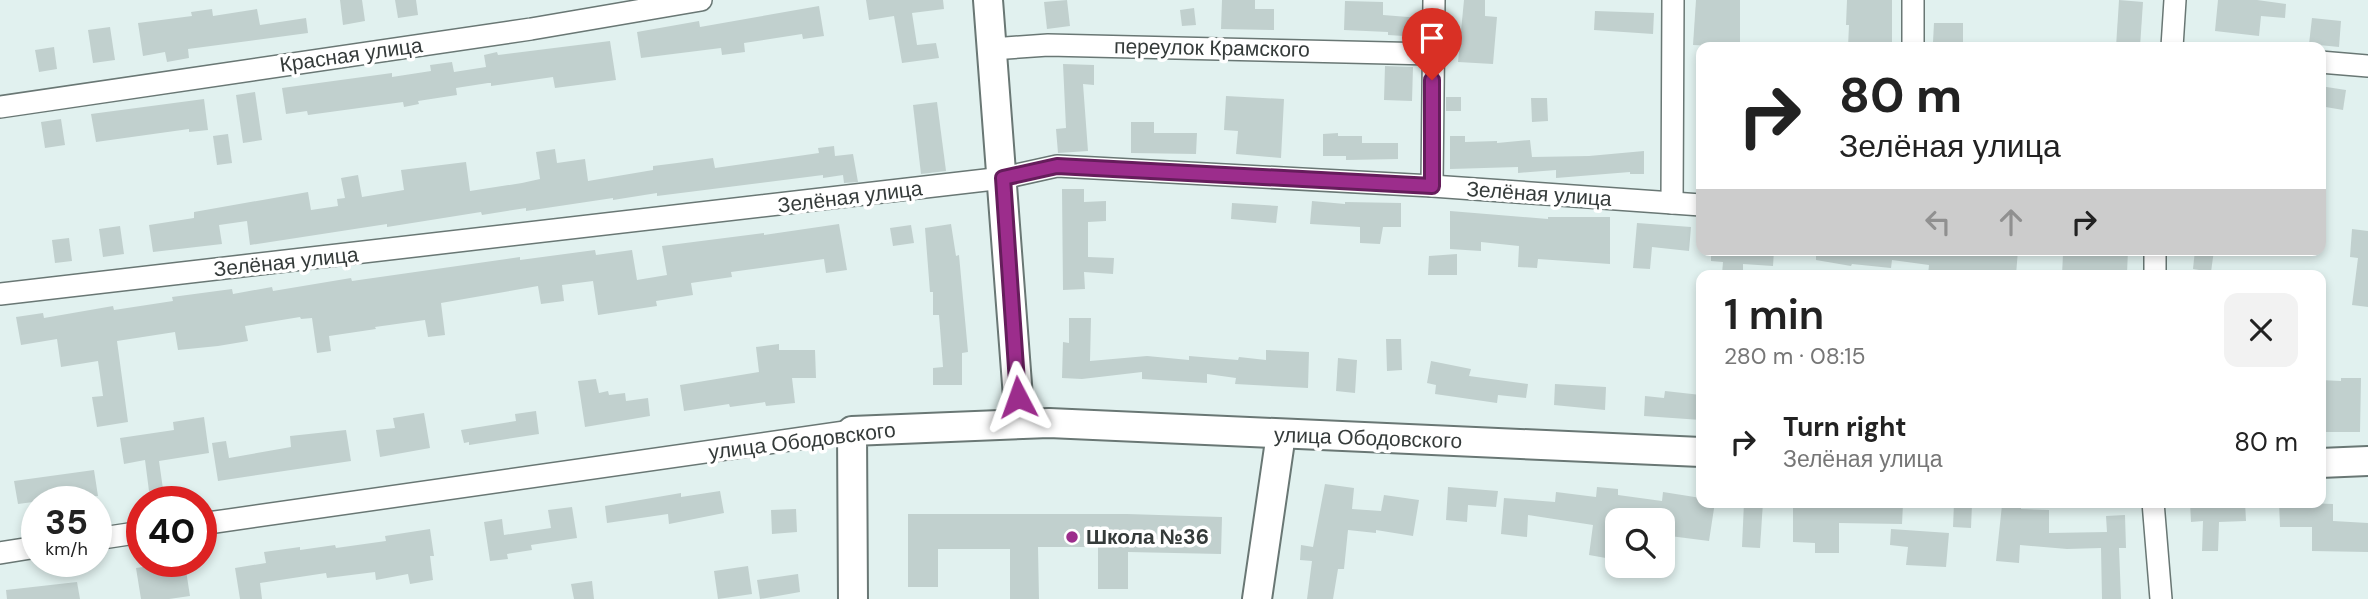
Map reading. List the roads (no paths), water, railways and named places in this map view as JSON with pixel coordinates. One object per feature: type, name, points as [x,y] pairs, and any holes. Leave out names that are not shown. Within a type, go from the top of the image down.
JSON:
[{"type":"street","name":"Красная улица","points":[[0,107],[531,29],[701,0]]},
{"type":"street","points":[[988,0],[1020,424]]},
{"type":"street","points":[[1432,186],[1434,0]]},
{"type":"street","points":[[1672,203],[1673,0]]},
{"type":"street","points":[[1913,0],[1913,42]]},
{"type":"street","points":[[2172,42],[2175,0]]},
{"type":"street","name":"переулок Крамского","points":[[992,49],[1048,45],[1432,54]]},
{"type":"street","points":[[2326,62],[2368,66]]},
{"type":"street","name":"Зелёная улица","points":[[0,294],[1003,178],[1057,166],[1432,186],[1696,205]]},
{"type":"street","name":"улица Ободовского","points":[[217,522],[852,431],[1049,423],[1696,452]]},
{"type":"street","points":[[852,431],[853,599]]},
{"type":"street","points":[[1257,599],[1281,434]]},
{"type":"street","points":[[2326,463],[2368,461]]},
{"type":"street","points":[[2153,508],[2161,599]]},
{"type":"street","points":[[0,553],[21,550]]},
{"type":"place","name":"Школа №36","points":[[1072,537]]}]
